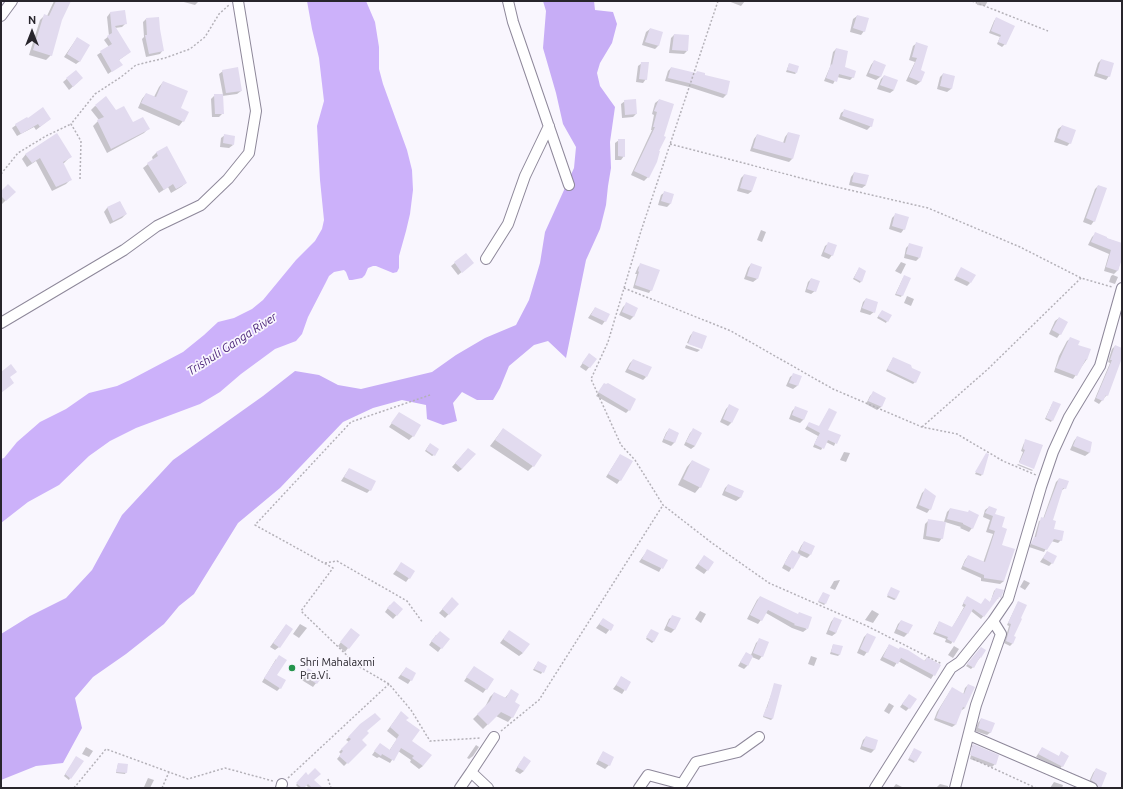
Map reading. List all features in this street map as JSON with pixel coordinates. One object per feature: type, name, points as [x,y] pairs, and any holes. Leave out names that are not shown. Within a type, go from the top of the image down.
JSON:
[{"type":"street","points":[[1,323],[124,250],[157,226],[201,205],[228,179],[249,153],[256,111],[238,1]]},
{"type":"street","points":[[508,1],[513,22],[569,185]]},
{"type":"street","points":[[1,16],[11,2]]},
{"type":"street","points":[[486,259],[508,224],[525,176],[549,126]]},
{"type":"street","points":[[875,788],[951,668],[960,662],[993,621],[1008,599],[1053,452],[1069,417],[1100,366],[1122,289]]},
{"type":"street","points":[[955,788],[983,683],[1001,634],[993,621]]},
{"type":"street","points":[[968,735],[1092,788]]},
{"type":"street","points":[[460,788],[494,737]]},
{"type":"street","points":[[639,788],[648,775],[682,784],[696,762],[738,752],[759,737]]},
{"type":"street","points":[[471,772],[488,788]]},
{"type":"path","points":[[1,174],[18,153],[46,136],[71,124],[95,94],[136,65],[165,58],[190,49],[205,37],[219,14],[233,1]]},
{"type":"path","points":[[718,1],[641,231],[608,342],[591,379],[621,445],[635,460],[663,505],[712,543],[769,583],[867,626],[951,668]]},
{"type":"path","points":[[972,1],[1048,31]]},
{"type":"path","points":[[71,124],[81,141],[80,179]]},
{"type":"path","points":[[670,144],[828,185],[928,208],[1020,247],[1082,278],[1122,289]]},
{"type":"path","points":[[922,427],[988,369],[1082,278]]},
{"type":"path","points":[[624,288],[731,331],[833,389],[922,427],[956,434],[1003,461],[1044,478]]},
{"type":"path","points":[[430,395],[351,422],[255,525],[333,568],[301,611],[358,666],[389,684],[411,710],[430,741],[494,737],[539,700],[663,505]]},
{"type":"path","points":[[325,563],[337,561],[407,601],[423,623]]},
{"type":"path","points":[[74,788],[106,749],[188,779],[225,768],[282,786],[389,684]]},
{"type":"path","points":[[964,755],[1036,788]]},
{"type":"path","points":[[162,788],[169,772]]},
{"type":"path","points":[[328,778],[331,788]]},
{"type":"shaded area","points":[[543,1],[594,1],[595,10],[613,12],[617,24],[612,43],[600,63],[597,73],[600,86],[615,107],[610,142],[611,168],[606,205],[600,229],[586,260],[566,358],[548,341],[534,345],[509,366],[500,388],[493,400],[477,400],[462,392],[453,403],[457,421],[443,425],[427,419],[426,405],[402,400],[373,408],[343,422],[280,488],[238,523],[194,594],[179,606],[164,624],[126,654],[93,677],[75,698],[82,728],[63,763],[36,766],[1,780],[1,634],[30,616],[66,598],[92,570],[122,515],[173,460],[263,396],[295,371],[319,375],[338,385],[361,389],[432,372],[456,355],[485,338],[516,325],[529,300],[540,263],[545,232],[574,168],[576,147],[563,124],[543,48],[546,11]]},
{"type":"water","name":"Trishuli Ganga River","points":[[307,1],[366,1],[375,22],[379,47],[379,69],[407,150],[412,170],[413,190],[410,214],[399,256],[399,268],[397,272],[393,273],[373,266],[368,268],[362,278],[349,280],[344,270],[334,272],[329,276],[308,317],[302,334],[296,341],[275,349],[241,374],[220,392],[200,404],[136,428],[110,441],[89,456],[59,485],[28,502],[1,523],[1,459],[4,458],[17,442],[40,422],[66,409],[89,393],[117,386],[130,380],[183,352],[218,322],[234,318],[252,309],[263,300],[296,260],[315,241],[322,229],[324,220],[317,126],[324,101],[319,58]]},
{"type":"building","points":[[56,1],[71,1],[62,20],[52,56],[33,50],[44,14],[49,16]]},
{"type":"building","points":[[125,10],[127,24],[115,26],[131,52],[119,60],[123,65],[112,72],[100,51],[112,44],[107,36],[112,33],[110,12]]},
{"type":"building","points":[[857,15],[869,18],[865,32],[853,28]]},
{"type":"building","points":[[159,17],[164,51],[149,54],[145,35],[147,35],[146,18]]},
{"type":"building","points":[[996,17],[1015,26],[1006,45],[998,42],[1001,35],[991,31]]},
{"type":"building","points":[[650,28],[663,32],[659,46],[645,42]]},
{"type":"building","points":[[674,34],[689,35],[688,51],[672,50]]},
{"type":"building","points":[[77,37],[90,45],[80,62],[67,54]]},
{"type":"building","points":[[916,42],[928,46],[921,70],[925,72],[921,82],[909,77],[917,58],[912,57]]},
{"type":"building","points":[[836,48],[848,51],[845,67],[856,71],[854,78],[839,74],[837,82],[826,78],[831,64],[832,65]]},
{"type":"building","points":[[1101,59],[1114,63],[1110,77],[1097,73]]},
{"type":"building","points":[[874,60],[886,65],[881,77],[869,73]]},
{"type":"building","points":[[641,62],[649,62],[647,80],[639,79]]},
{"type":"building","points":[[789,63],[799,66],[797,73],[787,70]]},
{"type":"building","points":[[238,67],[242,91],[226,93],[222,70]]},
{"type":"building","points":[[671,67],[696,73],[697,71],[705,73],[705,75],[730,81],[727,95],[668,78]]},
{"type":"building","points":[[76,70],[83,78],[73,87],[66,78]]},
{"type":"building","points":[[943,73],[955,76],[952,89],[940,86]]},
{"type":"building","points":[[884,75],[898,80],[894,90],[880,85]]},
{"type":"building","points":[[163,81],[188,91],[181,108],[189,112],[184,122],[141,103],[146,93],[156,97]]},
{"type":"building","points":[[214,94],[223,94],[224,114],[215,114]]},
{"type":"building","points":[[106,96],[116,110],[124,106],[133,122],[143,117],[150,129],[111,149],[97,120],[104,117],[95,105]]},
{"type":"building","points":[[636,99],[637,114],[625,115],[624,100]]},
{"type":"building","points":[[659,99],[674,104],[664,136],[666,137],[659,151],[657,162],[649,178],[634,171],[655,127],[653,127],[657,112],[654,111]]},
{"type":"building","points":[[43,107],[51,119],[40,127],[38,124],[21,134],[15,124],[27,117],[28,118]]},
{"type":"building","points":[[844,109],[874,119],[872,127],[842,116]]},
{"type":"building","points":[[1062,125],[1076,130],[1071,144],[1057,138]]},
{"type":"building","points":[[788,132],[800,135],[793,159],[753,148],[757,134],[785,143]]},
{"type":"building","points":[[57,133],[72,157],[63,162],[72,180],[56,187],[40,158],[32,163],[25,154]]},
{"type":"building","points":[[224,134],[235,136],[234,145],[223,143]]},
{"type":"building","points":[[618,139],[625,139],[625,157],[618,156]]},
{"type":"building","points":[[167,146],[187,183],[176,189],[173,184],[164,190],[147,163],[158,156],[156,152]]},
{"type":"building","points":[[854,172],[869,175],[866,185],[852,182]]},
{"type":"building","points":[[744,174],[757,177],[752,191],[740,188]]},
{"type":"building","points":[[8,184],[16,192],[6,201],[1,196],[1,191]]},
{"type":"building","points":[[1098,185],[1107,188],[1095,222],[1086,218]]},
{"type":"building","points":[[664,191],[674,194],[671,204],[661,201]]},
{"type":"building","points":[[120,201],[127,214],[113,221],[107,207]]},
{"type":"building","points":[[895,213],[909,217],[905,230],[892,226]]},
{"type":"building","points":[[1095,232],[1122,243],[1122,259],[1118,271],[1106,267],[1111,250],[1091,242]]},
{"type":"building","points":[[828,242],[837,245],[833,256],[824,252]]},
{"type":"building","points":[[909,243],[923,247],[920,258],[906,254]]},
{"type":"building","points":[[466,253],[474,263],[462,273],[454,262]]},
{"type":"building","points":[[640,263],[660,270],[652,291],[635,285]]},
{"type":"building","points":[[751,263],[762,267],[758,279],[747,276]]},
{"type":"building","points":[[859,267],[866,271],[862,282],[854,278]]},
{"type":"building","points":[[961,267],[976,275],[971,283],[956,276]]},
{"type":"building","points":[[904,275],[911,278],[903,296],[896,294]]},
{"type":"building","points":[[811,278],[820,281],[816,292],[807,289]]},
{"type":"building","points":[[866,298],[878,302],[875,313],[862,308]]},
{"type":"building","points":[[626,302],[638,308],[634,317],[622,312]]},
{"type":"building","points":[[595,307],[610,314],[606,322],[591,315]]},
{"type":"building","points":[[882,310],[892,315],[888,322],[878,316]]},
{"type":"building","points":[[1059,317],[1068,322],[1061,335],[1052,330]]},
{"type":"building","points":[[693,331],[707,336],[702,349],[688,344]]},
{"type":"building","points":[[1070,337],[1080,341],[1078,345],[1091,349],[1087,360],[1086,359],[1077,376],[1056,368]]},
{"type":"building","points":[[1115,345],[1122,348],[1122,358],[1108,396],[1106,395],[1103,401],[1096,398],[1112,360],[1110,360]]},
{"type":"building","points":[[589,353],[597,359],[590,368],[582,363]]},
{"type":"building","points":[[893,357],[911,365],[912,368],[921,372],[916,383],[887,369]]},
{"type":"building","points":[[633,359],[652,367],[647,377],[628,369]]},
{"type":"building","points":[[11,364],[17,372],[10,377],[14,383],[1,393],[1,372]]},
{"type":"building","points":[[793,373],[802,376],[798,386],[789,383]]},
{"type":"building","points":[[604,383],[608,383],[636,399],[630,411],[598,392]]},
{"type":"building","points":[[873,391],[886,398],[882,407],[868,401]]},
{"type":"building","points":[[1053,401],[1061,404],[1053,421],[1046,418]]},
{"type":"building","points":[[729,404],[739,409],[732,423],[723,419]]},
{"type":"building","points":[[795,406],[808,411],[804,420],[792,415]]},
{"type":"building","points":[[829,408],[837,412],[828,430],[841,435],[837,444],[828,440],[824,449],[814,444],[820,433],[807,426],[809,422],[819,426]]},
{"type":"building","points":[[399,412],[421,425],[414,437],[391,423]]},
{"type":"building","points":[[503,428],[542,455],[534,467],[495,440]]},
{"type":"building","points":[[669,428],[679,433],[675,443],[664,439]]},
{"type":"building","points":[[693,428],[702,433],[695,446],[686,442]]},
{"type":"building","points":[[1077,436],[1092,442],[1090,453],[1073,446]]},
{"type":"building","points":[[1025,439],[1043,445],[1034,469],[1019,463],[1025,450],[1023,449]]},
{"type":"building","points":[[430,443],[439,449],[435,456],[426,450]]},
{"type":"building","points":[[468,448],[476,454],[462,469],[455,463]]},
{"type":"building","points":[[986,453],[989,454],[983,475],[975,472]]},
{"type":"building","points":[[620,454],[633,461],[621,481],[608,474]]},
{"type":"building","points":[[692,460],[710,469],[701,488],[683,479]]},
{"type":"building","points":[[349,468],[376,481],[371,491],[344,477]]},
{"type":"building","points":[[1059,478],[1069,481],[1066,489],[1063,488],[1053,520],[1056,521],[1054,529],[1064,531],[1062,541],[1054,539],[1047,550],[1031,544],[1034,537],[1036,537],[1041,517],[1044,518]]},
{"type":"building","points":[[728,484],[744,491],[741,498],[725,491]]},
{"type":"building","points":[[925,488],[936,496],[931,510],[919,505]]},
{"type":"building","points":[[989,506],[997,509],[995,514],[1005,517],[1002,527],[1007,529],[1002,545],[1015,549],[1004,581],[984,578],[984,575],[963,566],[968,555],[985,562],[995,531],[989,529],[993,516],[985,513]]},
{"type":"building","points":[[950,508],[968,512],[969,510],[979,515],[973,529],[963,523],[947,519]]},
{"type":"building","points":[[928,519],[946,522],[943,539],[926,536]]},
{"type":"building","points":[[804,541],[815,546],[811,555],[800,550]]},
{"type":"building","points":[[647,549],[668,560],[663,569],[642,559]]},
{"type":"building","points":[[792,550],[801,555],[793,569],[784,564]]},
{"type":"building","points":[[1047,551],[1057,556],[1053,564],[1043,558]]},
{"type":"building","points":[[704,555],[714,562],[708,571],[698,564]]},
{"type":"building","points":[[401,562],[415,571],[410,579],[396,570]]},
{"type":"building","points":[[891,587],[900,591],[896,599],[887,595]]},
{"type":"building","points":[[996,588],[1004,590],[1001,598],[999,597],[984,617],[973,609],[954,643],[947,639],[948,637],[935,632],[939,621],[952,627],[966,605],[963,603],[967,596],[981,604],[985,598],[990,602]]},
{"type":"building","points":[[823,592],[830,595],[826,604],[818,601]]},
{"type":"building","points":[[760,596],[798,614],[799,612],[812,617],[808,629],[794,625],[795,624],[768,610],[762,621],[750,615]]},
{"type":"building","points":[[452,597],[459,604],[449,615],[442,609]]},
{"type":"building","points":[[394,601],[403,609],[397,616],[387,608]]},
{"type":"building","points":[[1018,601],[1027,605],[1014,636],[1016,637],[1013,644],[1006,641],[1011,624],[1008,623]]},
{"type":"building","points":[[672,615],[681,618],[675,630],[667,626]]},
{"type":"building","points":[[834,617],[842,620],[836,633],[829,630]]},
{"type":"building","points":[[603,618],[614,625],[611,631],[599,624]]},
{"type":"building","points":[[901,620],[913,625],[908,634],[897,629]]},
{"type":"building","points":[[286,624],[293,629],[280,648],[273,643]]},
{"type":"building","points":[[351,628],[360,635],[349,649],[340,642]]},
{"type":"building","points":[[651,629],[659,633],[654,642],[646,637]]},
{"type":"building","points":[[509,630],[530,644],[523,653],[503,639]]},
{"type":"building","points":[[440,631],[450,639],[442,649],[431,641]]},
{"type":"building","points":[[867,633],[876,637],[868,653],[860,649]]},
{"type":"building","points":[[759,638],[769,642],[763,657],[753,653]]},
{"type":"building","points":[[833,644],[843,646],[840,655],[831,652]]},
{"type":"building","points":[[889,644],[899,649],[900,647],[908,650],[925,661],[927,657],[941,665],[935,676],[901,658],[898,664],[883,657]]},
{"type":"building","points":[[981,647],[986,650],[974,668],[967,664]]},
{"type":"building","points":[[746,652],[753,656],[748,666],[740,662]]},
{"type":"building","points":[[279,655],[287,660],[277,675],[286,680],[281,689],[264,678]]},
{"type":"building","points":[[538,661],[547,666],[544,673],[534,669]]},
{"type":"building","points":[[474,666],[494,679],[487,690],[466,677]]},
{"type":"building","points":[[406,667],[416,673],[412,681],[401,675]]},
{"type":"building","points":[[308,668],[322,677],[317,684],[303,675]]},
{"type":"building","points":[[621,676],[631,682],[626,691],[616,685]]},
{"type":"building","points":[[774,683],[782,685],[773,719],[763,716],[767,708]]},
{"type":"building","points":[[968,684],[975,687],[965,708],[963,707],[956,725],[936,718],[952,687],[964,694]]},
{"type":"building","points":[[511,689],[519,694],[515,702],[520,705],[513,718],[501,712],[488,725],[477,714],[490,701],[494,692],[506,698]]},
{"type":"building","points":[[909,694],[917,699],[910,709],[902,704]]},
{"type":"building","points":[[401,711],[409,718],[406,720],[420,730],[412,741],[432,755],[423,766],[412,758],[414,756],[401,748],[394,761],[382,754],[381,756],[374,751],[380,743],[390,750],[399,735],[390,727]]},
{"type":"building","points":[[375,713],[381,719],[367,731],[369,733],[362,740],[367,745],[348,764],[339,756],[343,751],[341,749],[351,739],[348,737],[360,724]]},
{"type":"building","points":[[981,718],[995,723],[991,733],[978,728]]},
{"type":"building","points":[[866,736],[878,740],[875,750],[862,746]]},
{"type":"building","points":[[973,744],[999,755],[996,765],[970,755]]},
{"type":"building","points":[[1042,747],[1059,756],[1061,751],[1069,756],[1063,767],[1038,754]]},
{"type":"building","points":[[914,748],[922,752],[916,762],[909,758]]},
{"type":"building","points":[[603,751],[614,757],[610,766],[598,760]]},
{"type":"building","points":[[76,756],[84,761],[71,779],[65,774]]},
{"type":"building","points":[[524,756],[531,761],[524,771],[517,767]]},
{"type":"building","points":[[118,763],[128,764],[127,773],[116,772]]},
{"type":"building","points":[[315,768],[321,774],[314,780],[323,788],[312,788],[308,784],[302,788],[296,783],[306,772],[308,775]]},
{"type":"building","points":[[1096,768],[1107,773],[1101,788],[1091,780]]},
{"type":"place","name":"Shri Mahalaxmi Pra.Vi.","points":[[292,668]]}]
